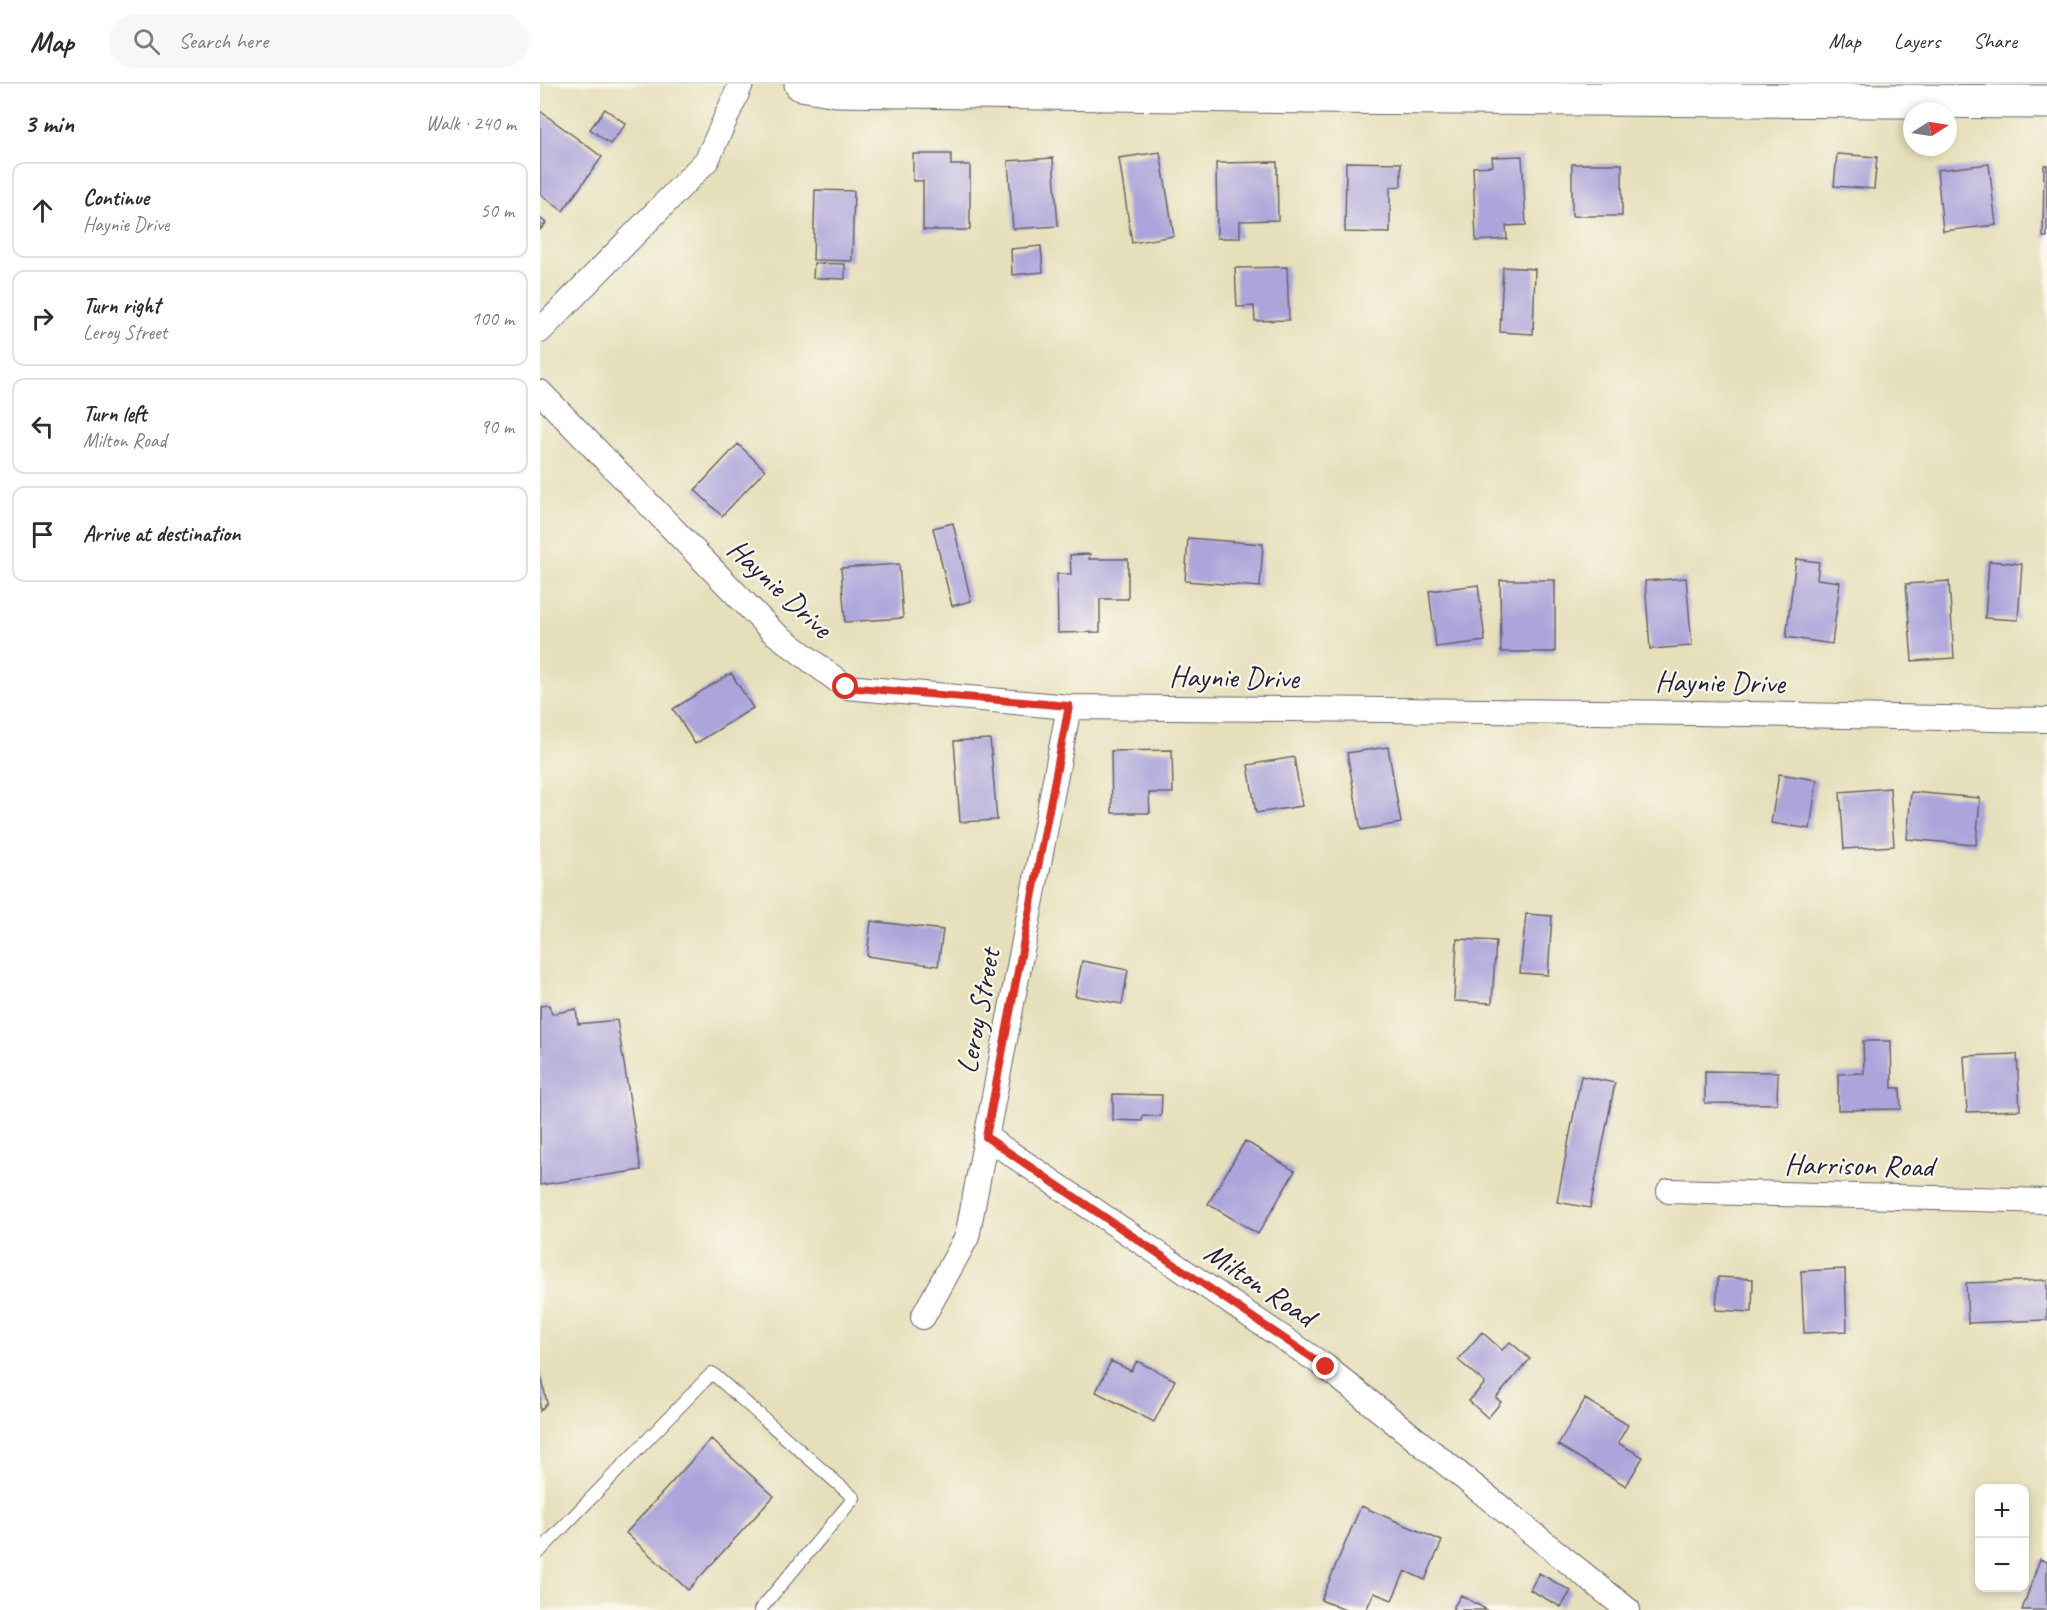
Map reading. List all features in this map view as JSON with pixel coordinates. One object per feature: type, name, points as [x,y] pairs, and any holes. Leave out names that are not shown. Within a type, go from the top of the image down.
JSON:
[{"type":"street","points":[[540,332],[707,160],[741,84]]},
{"type":"street","points":[[801,84],[837,90],[1681,92],[2047,102]]},
{"type":"street","name":"Haynie Drive","points":[[540,392],[772,631],[846,687],[1069,706],[1696,713],[2047,720]]},
{"type":"street","name":"Leroy Street","points":[[923,1317],[967,1238],[1069,706]]},
{"type":"street","name":"Milton Road","points":[[986,1137],[1326,1367],[1628,1610]]},
{"type":"street","name":"Harrison Road","points":[[1669,1191],[2047,1201]]},
{"type":"lane","points":[[540,1551],[712,1373],[854,1498],[760,1610]]},
{"type":"building","points":[[605,109],[626,124],[610,144],[590,129]]},
{"type":"building","points":[[540,111],[602,157],[563,211],[540,194]]},
{"type":"building","points":[[1160,152],[1174,236],[1132,243],[1119,158]]},
{"type":"building","points":[[913,154],[951,154],[951,165],[970,165],[970,230],[923,230],[923,181],[913,181]]},
{"type":"building","points":[[1837,154],[1877,157],[1874,189],[1834,186]]},
{"type":"building","points":[[1522,156],[1526,225],[1506,226],[1507,239],[1476,241],[1473,167],[1493,166],[1492,157]]},
{"type":"building","points":[[1053,158],[1058,226],[1013,229],[1008,161]]},
{"type":"building","points":[[1277,162],[1278,220],[1240,221],[1240,238],[1217,238],[1216,163]]},
{"type":"building","points":[[1346,162],[1401,163],[1401,186],[1390,187],[1390,233],[1345,232]]},
{"type":"building","points":[[1572,164],[1622,164],[1622,216],[1572,216]]},
{"type":"building","points":[[1989,164],[1996,225],[1943,231],[1937,170]]},
{"type":"building","points":[[2044,165],[2047,165],[2047,237],[2043,237]]},
{"type":"building","points":[[815,190],[854,191],[852,261],[813,260]]},
{"type":"building","points":[[540,218],[546,223],[540,230]]},
{"type":"building","points":[[1041,246],[1043,272],[1012,275],[1011,249]]},
{"type":"building","points":[[814,263],[845,264],[845,279],[813,278]]},
{"type":"building","points":[[1287,267],[1289,320],[1255,321],[1254,306],[1237,307],[1235,268]]},
{"type":"building","points":[[1503,267],[1535,269],[1533,334],[1500,332]]},
{"type":"building","points":[[738,444],[765,470],[722,516],[695,490]]},
{"type":"building","points":[[953,523],[971,601],[952,606],[933,528]]},
{"type":"building","points":[[1188,538],[1263,544],[1260,587],[1185,581]]},
{"type":"building","points":[[1090,554],[1089,559],[1128,559],[1128,599],[1100,599],[1100,632],[1058,633],[1057,574],[1071,574],[1070,555]]},
{"type":"building","points":[[1796,559],[1819,562],[1817,579],[1840,582],[1832,644],[1786,637]]},
{"type":"building","points":[[1989,561],[2022,564],[2018,620],[1985,618]]},
{"type":"building","points":[[899,564],[903,618],[845,622],[841,568]]},
{"type":"building","points":[[1686,578],[1692,646],[1650,649],[1645,581]]},
{"type":"building","points":[[1500,580],[1555,580],[1555,652],[1501,652]]},
{"type":"building","points":[[1949,581],[1954,658],[1912,661],[1906,584]]},
{"type":"building","points":[[1478,585],[1485,641],[1436,647],[1429,591]]},
{"type":"building","points":[[731,673],[753,708],[695,744],[673,709]]},
{"type":"building","points":[[990,739],[997,820],[960,822],[954,741]]},
{"type":"building","points":[[1388,747],[1401,823],[1361,830],[1347,753]]},
{"type":"building","points":[[1172,750],[1173,793],[1149,793],[1150,813],[1112,813],[1111,751]]},
{"type":"building","points":[[1294,757],[1302,806],[1256,813],[1248,765]]},
{"type":"building","points":[[1779,774],[1817,780],[1810,829],[1771,823]]},
{"type":"building","points":[[1890,788],[1894,846],[1844,849],[1840,792]]},
{"type":"building","points":[[1911,792],[1980,798],[1976,845],[1907,839]]},
{"type":"building","points":[[1526,914],[1552,916],[1548,975],[1520,973]]},
{"type":"building","points":[[871,921],[943,930],[938,966],[867,956]]},
{"type":"building","points":[[1457,939],[1496,941],[1492,1003],[1454,1001]]},
{"type":"building","points":[[1082,961],[1128,970],[1122,1004],[1075,996]]},
{"type":"building","points":[[549,1005],[552,1014],[576,1009],[578,1024],[617,1020],[641,1170],[540,1185],[540,1006]]},
{"type":"building","points":[[1863,1041],[1891,1041],[1892,1088],[1900,1088],[1901,1109],[1838,1110],[1838,1074],[1864,1073]]},
{"type":"building","points":[[2017,1054],[2020,1110],[1967,1112],[1964,1056]]},
{"type":"building","points":[[1705,1071],[1778,1072],[1777,1104],[1705,1103]]},
{"type":"building","points":[[1581,1076],[1615,1083],[1590,1208],[1557,1202]]},
{"type":"building","points":[[1113,1094],[1162,1095],[1161,1116],[1143,1115],[1142,1121],[1113,1120]]},
{"type":"building","points":[[1245,1141],[1295,1171],[1258,1234],[1208,1204]]},
{"type":"building","points":[[1845,1269],[1847,1331],[1804,1333],[1801,1271]]},
{"type":"building","points":[[1718,1277],[1753,1279],[1752,1312],[1716,1310]]},
{"type":"building","points":[[2047,1280],[2047,1320],[1968,1323],[1966,1283]]},
{"type":"building","points":[[1482,1332],[1502,1350],[1510,1342],[1530,1359],[1496,1398],[1501,1402],[1488,1418],[1469,1401],[1485,1383],[1458,1360]]},
{"type":"building","points":[[1111,1361],[1131,1371],[1137,1361],[1175,1380],[1154,1422],[1096,1392]]},
{"type":"building","points":[[540,1371],[547,1403],[540,1411]]},
{"type":"building","points":[[1585,1399],[1628,1425],[1618,1443],[1643,1457],[1626,1486],[1558,1445]]},
{"type":"building","points":[[711,1439],[774,1496],[688,1590],[626,1533]]},
{"type":"building","points":[[1361,1506],[1442,1541],[1425,1580],[1405,1571],[1392,1600],[1374,1593],[1366,1610],[1345,1610],[1321,1600]]},
{"type":"building","points":[[2040,1559],[2047,1562],[2047,1610],[2022,1610]]},
{"type":"building","points":[[1539,1573],[1571,1591],[1561,1607],[1530,1590]]},
{"type":"building","points":[[1461,1595],[1487,1610],[1452,1610]]},
{"type":"route","points":[[846,687],[1069,706],[986,1137],[1326,1367]]}]
